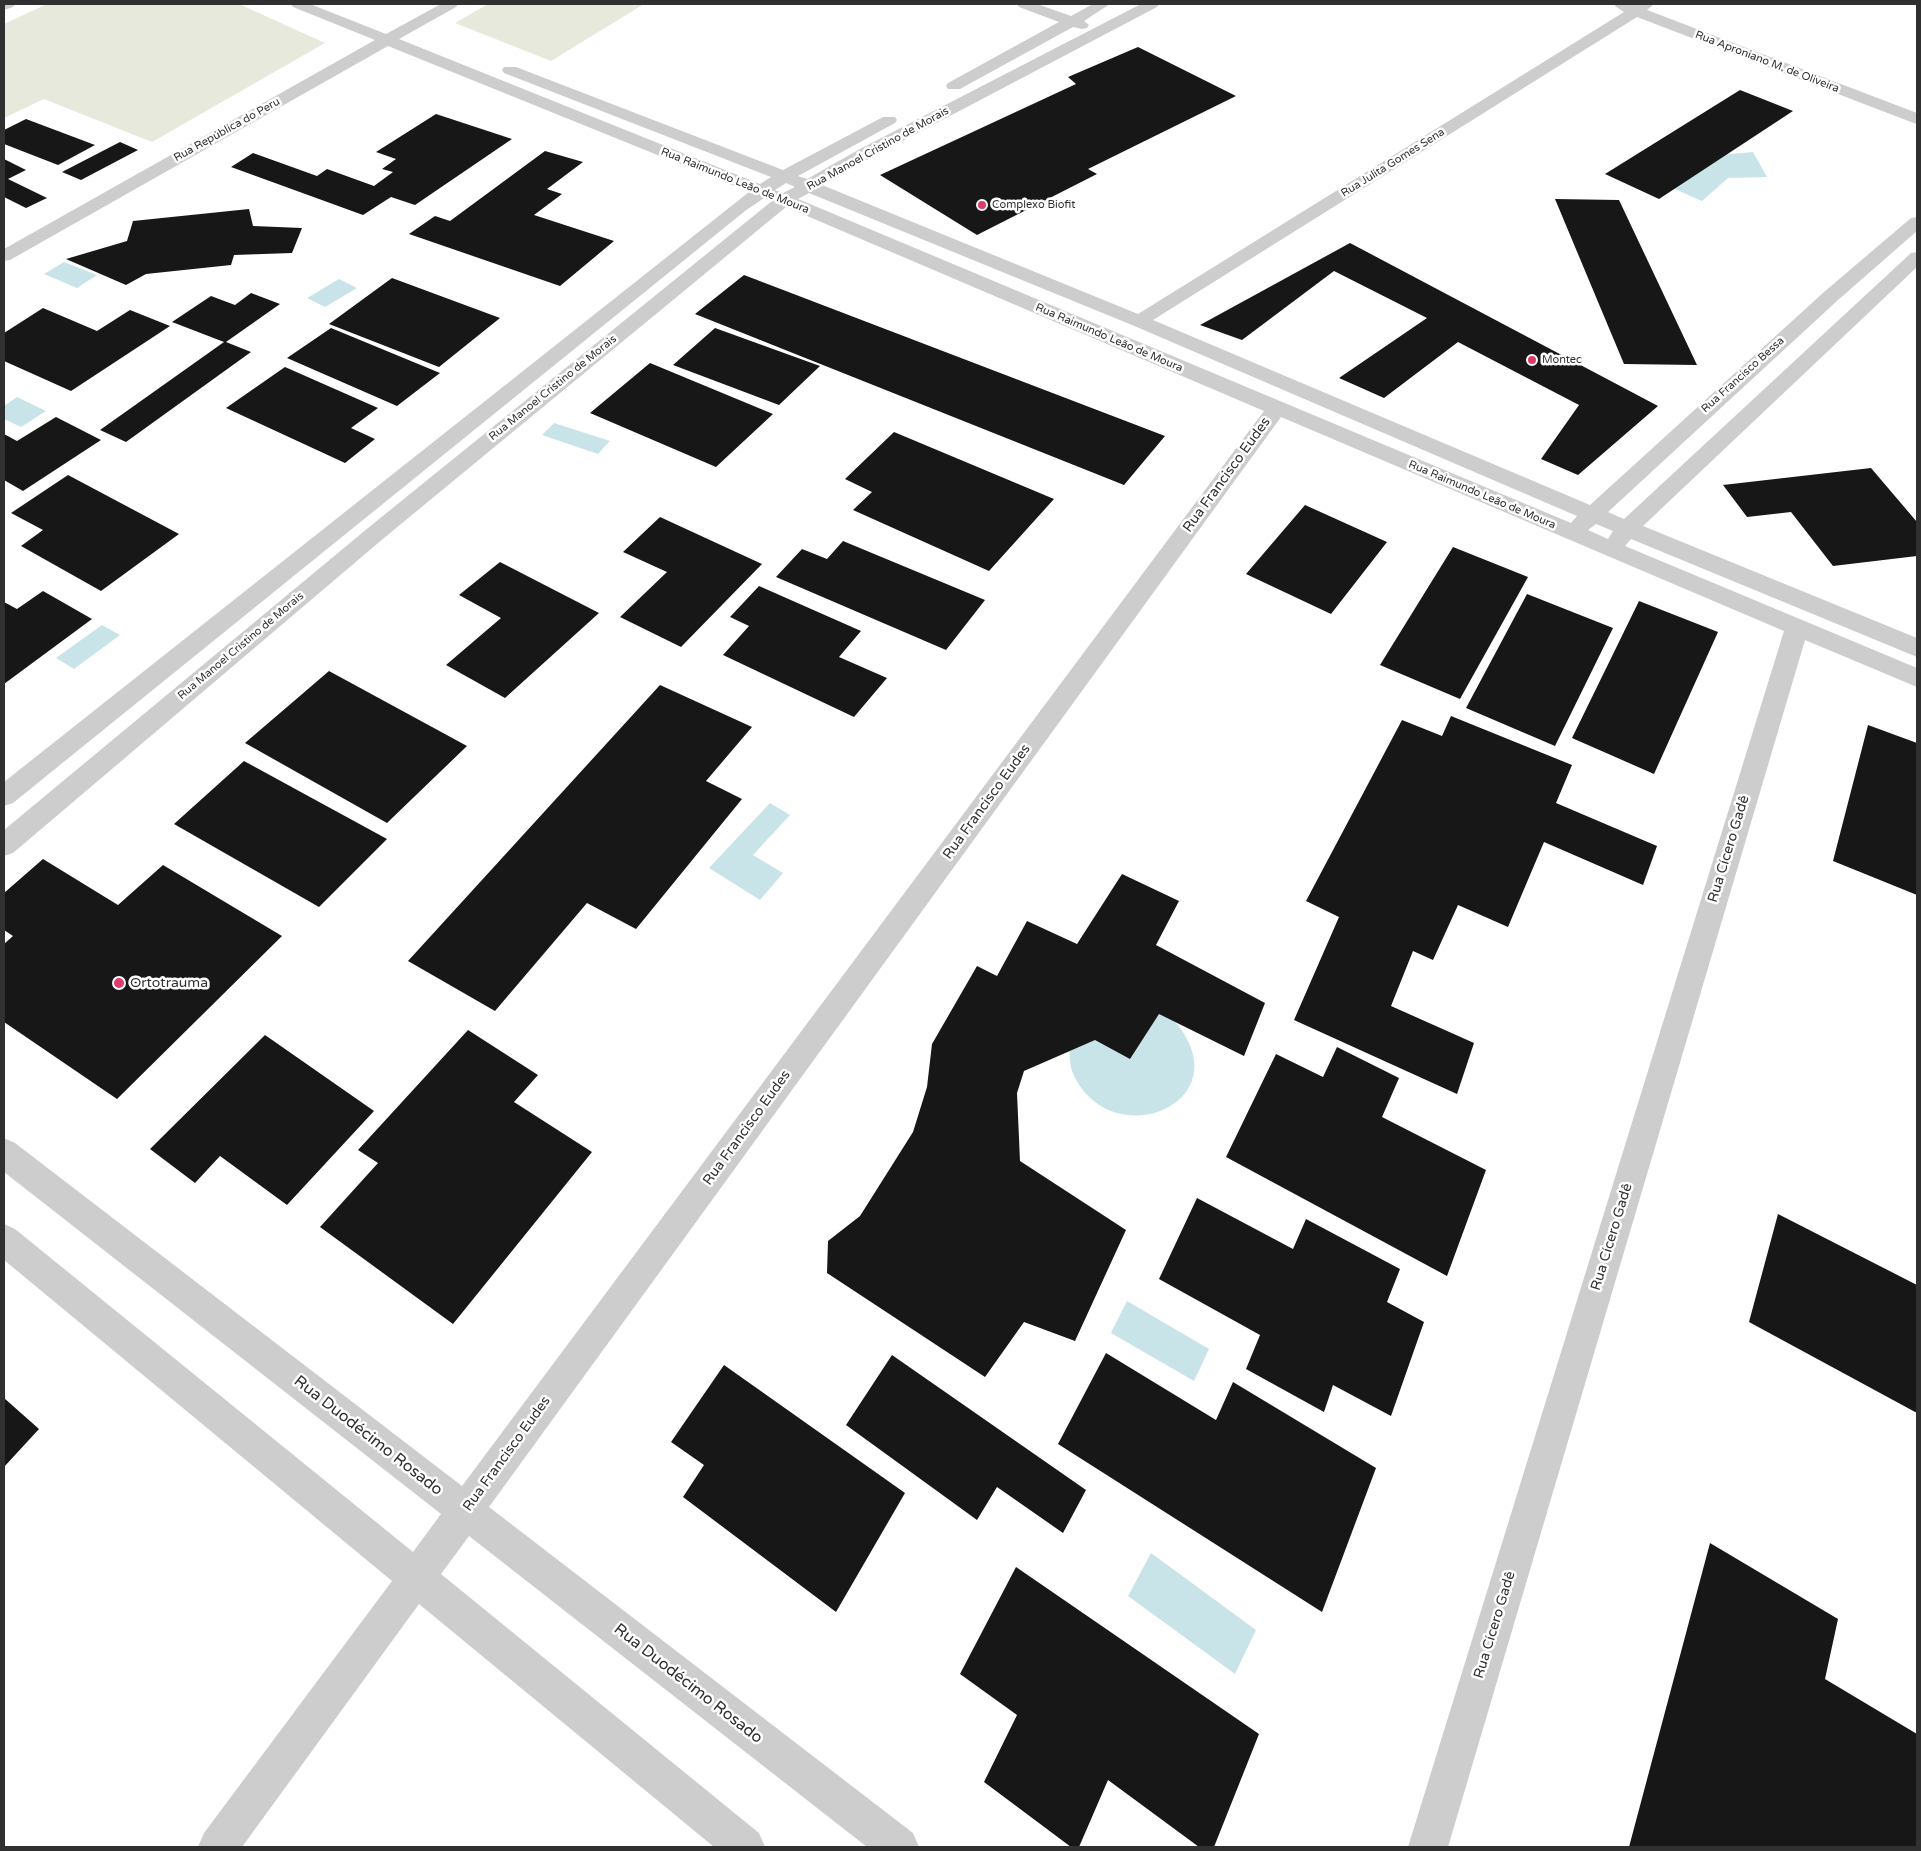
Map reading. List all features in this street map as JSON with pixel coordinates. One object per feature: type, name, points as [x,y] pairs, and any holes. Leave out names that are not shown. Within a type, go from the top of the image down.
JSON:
[{"type":"street","points":[[4,6],[8,4]]},
{"type":"street","name":"Rua Raimundo Leão de Moura","points":[[298,4],[784,200],[1917,678]]},
{"type":"street","name":"Rua Raimundo Leão de Moura","points":[[343,4],[784,176],[1139,321],[1592,514],[1917,648]]},
{"type":"street","name":"Rua República do Peru","points":[[4,256],[451,4]]},
{"type":"street","points":[[1024,4],[1071,20],[1098,32]]},
{"type":"street","name":"Rua Manoel Cristino de Morais","points":[[4,796],[760,191],[784,176],[975,76],[1071,20],[1103,4]]},
{"type":"street","name":"Rua Manoel Cristino de Morais","points":[[4,845],[376,533],[784,200],[866,154],[1152,4]]},
{"type":"street","name":"Rua Aproniano M. de Oliveira","points":[[1618,4],[1643,6],[1917,109]]},
{"type":"street","name":"Rua Aproniano M. de Oliveira","points":[[1643,6],[1917,119]]},
{"type":"street","name":"Rua Julita Gomes Sena","points":[[1139,321],[1643,6]]},
{"type":"street","name":"Rua Francisco Bessa","points":[[1574,533],[1592,514],[1831,296],[1917,222]]},
{"type":"street","points":[[1611,549],[1628,528],[1917,257]]},
{"type":"street","name":"Rua Francisco Eudes","points":[[218,1847],[1277,408]]},
{"type":"street","name":"Rua Cícero Gadê","points":[[1428,1847],[1796,627]]},
{"type":"street","name":"Rua Duodécimo Rosado","points":[[4,1153],[899,1847]]},
{"type":"street","points":[[4,1240],[745,1847]]},
{"type":"shaded area","points":[[47,4],[239,4],[325,43],[152,142],[44,99],[4,118],[4,24]]},
{"type":"shaded area","points":[[488,4],[644,4],[551,61],[455,23]]},
{"type":"water","points":[[1753,152],[1767,177],[1728,178],[1702,201],[1652,179],[1675,159]]},
{"type":"water","points":[[64,262],[97,275],[77,288],[44,274]]},
{"type":"water","points":[[339,279],[357,288],[325,307],[307,298]]},
{"type":"water","points":[[17,397],[46,411],[21,427],[4,419],[4,406]]},
{"type":"water","points":[[554,423],[610,441],[598,454],[542,435]]},
{"type":"water","points":[[102,625],[120,635],[74,669],[56,658]]},
{"type":"water","points":[[770,803],[790,815],[753,855],[783,873],[760,900],[709,868]]},
{"type":"water","points":[[1110,1006],[1166,1015],[1178,1025],[1184,1034],[1191,1048],[1194,1071],[1187,1091],[1172,1105],[1152,1114],[1130,1115],[1107,1109],[1087,1095],[1072,1071],[1070,1052],[1072,1038],[1077,1030]]},
{"type":"water","points":[[1127,1301],[1209,1349],[1194,1381],[1111,1333]]},
{"type":"water","points":[[1151,1553],[1256,1630],[1235,1674],[1128,1596]]},
{"type":"building","points":[[1138,47],[1236,96],[1088,169],[1097,174],[977,235],[880,175],[1076,84],[1068,77]]},
{"type":"building","points":[[1740,90],[1793,111],[1659,199],[1605,174]]},
{"type":"building","points":[[436,114],[512,139],[415,205],[391,197],[363,215],[231,167],[253,153],[317,176],[327,169],[374,186],[393,172],[382,169],[396,159],[376,152]]},
{"type":"building","points":[[26,119],[95,145],[58,165],[4,144],[4,130]]},
{"type":"building","points":[[120,142],[138,150],[81,180],[62,172]]},
{"type":"building","points":[[545,151],[583,162],[547,189],[562,194],[534,215],[614,241],[560,286],[409,234],[435,216],[450,221]]},
{"type":"building","points":[[4,159],[26,170],[8,179],[47,198],[26,208],[4,197]]},
{"type":"building","points":[[1555,199],[1619,200],[1697,365],[1624,364]]},
{"type":"building","points":[[249,209],[253,226],[302,228],[292,253],[234,255],[231,265],[146,274],[126,285],[66,259],[127,241],[133,221]]},
{"type":"building","name":"Montec","points":[[1350,243],[1658,406],[1578,475],[1541,459],[1579,405],[1458,342],[1384,398],[1339,378],[1427,318],[1334,271],[1242,340],[1200,325]]},
{"type":"building","points":[[744,275],[1165,436],[1124,485],[695,314]]},
{"type":"building","points":[[392,278],[500,318],[439,367],[329,324]]},
{"type":"building","points":[[251,293],[280,304],[226,342],[251,352],[126,442],[100,430],[224,342],[172,322],[211,296],[235,305]]},
{"type":"building","points":[[43,308],[97,331],[130,310],[170,326],[71,391],[4,361],[4,333]]},
{"type":"building","points":[[331,328],[440,373],[397,406],[287,358]]},
{"type":"building","points":[[715,328],[820,366],[779,405],[673,365]]},
{"type":"building","points":[[650,363],[773,414],[716,467],[590,413]]},
{"type":"building","points":[[285,367],[378,408],[351,428],[375,439],[345,463],[226,408]]},
{"type":"building","points":[[56,417],[101,440],[23,491],[4,480],[4,434],[17,441]]},
{"type":"building","points":[[894,432],[1054,499],[989,571],[853,510],[872,492],[845,479]]},
{"type":"building","points":[[1871,468],[1917,522],[1917,556],[1833,566],[1791,512],[1747,517],[1723,485]]},
{"type":"building","points":[[68,475],[179,534],[101,591],[21,546],[43,530],[11,513]]},
{"type":"building","points":[[1305,505],[1387,542],[1331,614],[1246,574]]},
{"type":"building","points":[[660,517],[762,564],[681,647],[620,617],[667,572],[623,552]]},
{"type":"building","points":[[843,541],[985,600],[946,650],[776,577],[802,549],[827,559]]},
{"type":"building","points":[[1453,547],[1528,577],[1460,699],[1380,665]]},
{"type":"building","points":[[500,562],[599,613],[505,698],[446,665],[501,618],[459,595]]},
{"type":"building","points":[[759,586],[861,631],[839,657],[887,678],[854,717],[723,655],[749,626],[730,617]]},
{"type":"building","points":[[43,591],[92,619],[4,684],[4,602],[17,609]]},
{"type":"building","points":[[1527,594],[1613,628],[1555,746],[1466,708]]},
{"type":"building","points":[[1639,601],[1718,632],[1654,774],[1572,738]]},
{"type":"building","points":[[329,671],[467,746],[387,823],[245,743]]},
{"type":"building","points":[[660,685],[752,727],[706,781],[742,799],[636,929],[587,903],[495,1011],[408,961]]},
{"type":"building","points":[[1451,716],[1572,765],[1556,803],[1657,846],[1643,885],[1544,842],[1508,927],[1458,905],[1433,960],[1413,951],[1391,1006],[1474,1043],[1457,1094],[1294,1020],[1339,917],[1306,901],[1402,720],[1442,736]]},
{"type":"building","points":[[1868,725],[1917,743],[1917,895],[1833,861]]},
{"type":"building","points":[[244,761],[387,839],[319,907],[174,824]]},
{"type":"building","name":"Ortotrauma","points":[[43,859],[118,905],[163,865],[282,936],[117,1099],[4,1022],[4,944],[13,936],[4,930],[4,893]]},
{"type":"building","points":[[1122,874],[1179,901],[1156,945],[1265,1003],[1244,1056],[1159,1014],[1130,1059],[1095,1040],[1024,1071],[1017,1093],[1020,1161],[1126,1230],[1075,1341],[1024,1322],[985,1377],[827,1273],[828,1241],[860,1216],[913,1132],[927,1087],[932,1044],[977,966],[997,976],[1027,921],[1077,944]]},
{"type":"building","points":[[468,1030],[538,1075],[514,1102],[592,1152],[453,1324],[320,1227],[378,1163],[358,1150]]},
{"type":"building","points":[[265,1035],[374,1111],[287,1205],[220,1156],[195,1183],[150,1149]]},
{"type":"building","points":[[1337,1047],[1399,1078],[1382,1117],[1486,1170],[1447,1276],[1226,1157],[1276,1054],[1323,1077]]},
{"type":"building","points":[[1197,1198],[1293,1249],[1306,1219],[1400,1269],[1387,1302],[1424,1322],[1391,1416],[1333,1385],[1324,1412],[1246,1369],[1260,1335],[1159,1279]]},
{"type":"building","points":[[1778,1214],[1917,1285],[1917,1413],[1749,1322]]},
{"type":"building","points":[[1106,1353],[1216,1420],[1233,1382],[1376,1468],[1322,1612],[1058,1444]]},
{"type":"building","points":[[892,1355],[1086,1490],[1063,1533],[997,1487],[977,1520],[846,1425]]},
{"type":"building","points":[[724,1365],[905,1493],[836,1612],[683,1497],[704,1465],[671,1442]]},
{"type":"building","points":[[4,1398],[39,1429],[4,1467]]},
{"type":"building","points":[[1710,1543],[1838,1619],[1825,1679],[1917,1734],[1917,1847],[1629,1847]]},
{"type":"building","points":[[1016,1567],[1259,1734],[1214,1847],[1199,1847],[1108,1780],[1079,1847],[1071,1847],[984,1782],[1017,1715],[960,1674]]},
{"type":"place","name":"Complexo Biofit","points":[[982,205]]},
{"type":"place","name":"Montec","points":[[1532,360]]},
{"type":"place","name":"Ortotrauma","points":[[119,983]]}]
